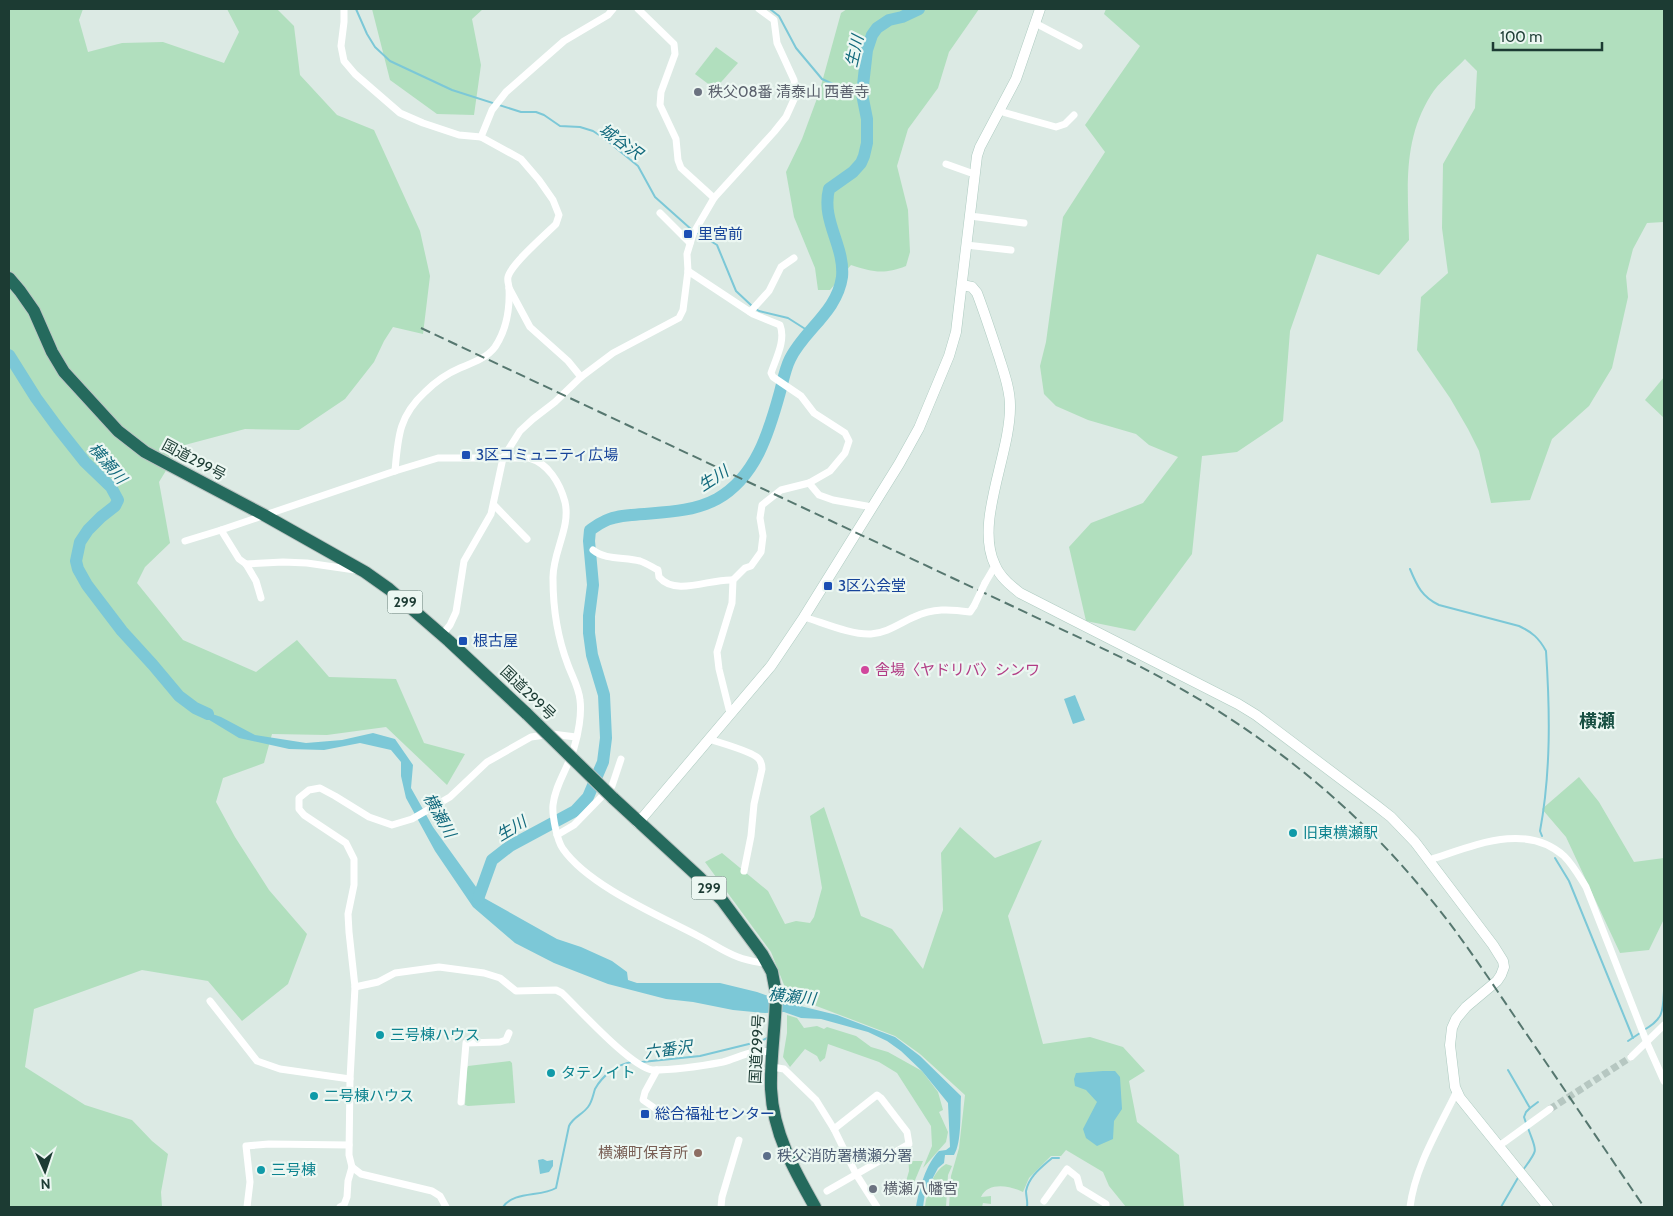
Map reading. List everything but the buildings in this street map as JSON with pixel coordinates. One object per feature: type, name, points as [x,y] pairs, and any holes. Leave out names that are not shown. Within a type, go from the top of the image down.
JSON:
[{"type":"highway","name":"国道299号","points":[[9,278],[34,311],[52,352],[64,372],[118,431],[144,452],[264,515],[365,572],[388,589],[442,635],[527,714],[638,823],[722,900],[755,943],[768,964],[774,979],[776,998],[772,1102],[779,1136],[789,1160],[815,1207]]},
{"type":"street","points":[[344,9],[341,46],[344,62],[373,91],[400,113],[459,135],[482,136],[521,159],[553,200],[559,215],[556,224],[512,268],[507,279],[509,288],[508,316],[494,349],[476,362],[438,379],[409,408],[400,430],[395,470]]},
{"type":"street","points":[[482,136],[492,110],[506,92],[564,41],[608,15],[613,9]]},
{"type":"street","points":[[638,9],[674,44],[675,54],[661,92],[660,105],[676,139],[678,160],[681,168],[714,198]]},
{"type":"street","points":[[442,635],[450,625],[456,612],[464,561],[491,514],[503,458],[520,431],[581,376],[613,353],[679,318],[683,310],[688,271],[688,254],[693,234],[714,198],[786,117],[796,95],[794,80],[777,43],[774,20],[758,9]]},
{"type":"street","points":[[638,823],[771,666],[804,617],[899,464],[918,428],[949,356],[957,323],[974,174],[980,147],[1016,79],[1040,9]]},
{"type":"street","points":[[1035,23],[1079,46]]},
{"type":"street","points":[[999,110],[1056,127],[1065,124],[1074,115]]},
{"type":"street","points":[[946,164],[974,174]]},
{"type":"street","points":[[660,213],[690,243]]},
{"type":"street","points":[[970,216],[1024,223]]},
{"type":"street","points":[[966,245],[1011,250]]},
{"type":"street","points":[[750,312],[764,296],[782,267],[794,258]]},
{"type":"street","points":[[688,271],[750,312],[780,325],[780,346],[771,373],[776,380],[801,396],[814,413],[845,433],[849,441],[845,454],[830,471],[809,483],[781,490],[762,505],[760,518],[763,536],[760,552],[751,566],[733,580],[732,603],[717,652],[719,669],[730,713]]},
{"type":"street","points":[[962,285],[972,288],[977,293],[1008,386],[1010,404],[1008,434],[989,522],[989,546],[995,566],[1008,584],[1020,593],[1238,704],[1256,715],[1391,817],[1414,842],[1493,945],[1503,961],[1504,968],[1497,980],[1466,1007],[1456,1019],[1452,1028],[1450,1045],[1456,1093],[1548,1207]]},
{"type":"street","points":[[509,288],[530,327],[581,376]]},
{"type":"street","points":[[185,541],[395,470],[438,458],[529,458],[538,460],[551,474],[564,500],[567,512],[556,553],[552,578],[563,646],[580,700],[580,721],[574,748],[557,789],[553,806],[561,847],[571,859],[593,878],[620,894],[737,956],[768,964]]},
{"type":"street","points":[[809,483],[819,495],[833,500],[872,507]]},
{"type":"street","points":[[494,505],[527,539]]},
{"type":"street","points":[[220,530],[239,559],[246,564],[256,581],[262,598]]},
{"type":"street","points":[[593,550],[599,555],[647,564],[658,570],[659,577],[667,584],[686,586],[723,579],[733,580]]},
{"type":"street","points":[[246,564],[307,563],[365,572]]},
{"type":"street","points":[[804,617],[858,633],[872,634],[885,631],[915,616],[928,612],[948,609],[970,612],[995,566]]},
{"type":"street","points":[[340,1207],[344,1205],[347,1197],[348,1181],[352,1167],[349,1155],[350,1078],[355,987],[348,932],[348,914],[354,885],[354,859],[346,843],[304,814],[299,808],[299,798],[309,790],[320,788],[369,817],[392,825],[412,819],[450,797],[488,762],[531,737],[552,734],[576,737]]},
{"type":"street","points":[[709,739],[757,758],[762,764],[744,871]]},
{"type":"street","points":[[557,831],[574,825],[612,786],[621,759]]},
{"type":"street","points":[[1429,860],[1486,842],[1502,839],[1534,841],[1548,846],[1563,856],[1575,869],[1586,887],[1664,1081]]},
{"type":"street","points":[[355,987],[378,982],[395,973],[439,967],[500,978],[516,991],[556,990],[562,993],[629,1057],[648,1069],[657,1070],[721,1062],[752,1052],[773,1049]]},
{"type":"street","points":[[210,1001],[257,1061],[280,1069],[350,1078]]},
{"type":"street","points":[[1631,1057],[1646,1040],[1664,1025]]},
{"type":"street","points":[[461,1102],[466,1043],[500,1042],[506,1040],[509,1034]]},
{"type":"street","points":[[772,1067],[784,1069],[812,1095],[834,1129],[856,1174],[877,1207]]},
{"type":"street","points":[[657,1070],[645,1092],[644,1100],[666,1116]]},
{"type":"street","points":[[1410,1207],[1412,1188],[1456,1093]]},
{"type":"street","points":[[827,1191],[909,1144],[907,1132],[877,1095],[834,1129]]},
{"type":"street","points":[[1499,1146],[1550,1109]]},
{"type":"street","points":[[721,1207],[722,1197],[740,1140]]},
{"type":"street","points":[[248,1207],[250,1182],[246,1146],[269,1144],[349,1145]]},
{"type":"street","points":[[352,1167],[361,1174],[432,1191],[440,1196],[446,1207]]},
{"type":"street","points":[[1044,1201],[1067,1169],[1077,1177],[1080,1188],[1106,1204],[1106,1207]]},
{"type":"green space","points":[[9,9],[83,9],[79,20],[88,52],[122,43],[163,42],[224,63],[239,32],[227,9],[277,9],[294,26],[300,75],[337,115],[374,130],[420,231],[430,276],[423,334],[393,327],[374,362],[345,399],[299,430],[245,429],[181,446],[159,482],[170,543],[145,567],[137,583],[183,640],[256,672],[297,640],[329,677],[396,679],[424,743],[465,754],[447,785],[386,727],[327,735],[272,734],[264,763],[223,778],[216,802],[235,837],[269,890],[307,934],[288,984],[242,1021],[208,981],[142,970],[34,1009],[25,1067],[85,1105],[132,1120],[152,1141],[168,1154],[161,1192],[162,1207],[9,1207]]},
{"type":"green space","points":[[372,9],[483,9],[472,19],[481,65],[474,115],[437,114],[390,80]]},
{"type":"green space","points":[[847,9],[979,9],[949,52],[938,88],[908,129],[897,166],[908,210],[910,252],[906,266],[891,271],[878,272],[851,265],[830,290],[818,290],[815,268],[794,217],[786,172],[802,139],[819,93],[841,13]]},
{"type":"green space","points":[[1106,9],[1664,9],[1664,222],[1647,223],[1633,249],[1626,276],[1628,297],[1612,368],[1589,406],[1552,439],[1530,500],[1491,503],[1479,451],[1450,398],[1417,350],[1421,297],[1448,273],[1442,228],[1443,164],[1475,108],[1477,71],[1465,59],[1434,90],[1415,130],[1411,148],[1408,184],[1409,240],[1379,275],[1317,254],[1290,331],[1283,421],[1237,452],[1202,456],[1192,554],[1135,631],[1086,621],[1069,547],[1091,523],[1143,503],[1178,457],[1149,445],[1136,434],[1088,420],[1056,406],[1044,394],[1040,366],[1046,342],[1063,217],[1105,152],[1085,125],[1140,46],[1104,14]]},
{"type":"green space","points":[[716,47],[738,63],[715,89],[695,74]]},
{"type":"green space","points":[[1664,377],[1664,418],[1645,400]]},
{"type":"green space","points":[[1579,777],[1599,802],[1634,862],[1664,858],[1664,919],[1649,950],[1620,953],[1566,837],[1542,809]]},
{"type":"green space","points":[[824,807],[861,916],[892,929],[923,969],[943,910],[941,853],[960,827],[995,858],[1042,840],[1008,916],[1043,1044],[1090,1037],[1123,1047],[1145,1071],[1129,1081],[1137,1122],[1179,1155],[1184,1207],[1126,1207],[1109,1186],[1103,1172],[1066,1150],[1061,1156],[1051,1156],[1029,1178],[1023,1192],[1012,1188],[994,1187],[984,1192],[981,1197],[991,1196],[991,1204],[983,1203],[982,1207],[949,1207],[951,1176],[959,1148],[965,1095],[920,1054],[895,1036],[798,999],[786,990],[771,952],[705,862],[722,853],[768,891],[785,924],[796,921],[810,923],[814,917],[822,888],[810,816]]},
{"type":"green space","points":[[787,1015],[797,1018],[804,1028],[817,1026],[824,1029],[827,1027],[856,1036],[871,1047],[888,1052],[922,1071],[938,1092],[943,1110],[939,1112],[948,1132],[946,1142],[923,1168],[932,1146],[931,1126],[897,1073],[879,1062],[828,1044],[825,1058],[820,1062],[817,1056],[805,1049],[790,1067],[783,1057],[787,1033]]},
{"type":"green space","points":[[510,1061],[512,1063],[515,1103],[465,1105],[468,1066]]},
{"type":"green space","points":[[911,1149],[912,1161],[923,1161],[913,1185],[905,1185],[909,1171],[908,1150]]},
{"type":"green space","points":[[946,1164],[952,1166],[948,1175],[946,1207],[925,1207],[934,1177]]},
{"type":"water","points":[[1075,695],[1085,720],[1073,724],[1064,699]]},
{"type":"water","points":[[183,704],[221,717],[255,735],[306,743],[342,740],[373,733],[395,739],[413,765],[411,788],[433,827],[484,898],[557,939],[612,961],[627,972],[628,980],[637,983],[720,983],[837,1015],[895,1037],[920,1056],[961,1096],[957,1149],[954,1155],[945,1155],[944,1163],[938,1168],[925,1193],[923,1207],[916,1207],[921,1185],[930,1163],[939,1151],[950,1147],[948,1103],[922,1071],[901,1051],[887,1041],[868,1032],[821,1019],[801,1018],[784,1012],[765,1013],[733,1010],[666,999],[608,984],[554,963],[515,943],[473,907],[435,851],[406,798],[401,776],[401,762],[391,750],[360,743],[324,750],[289,749],[239,738]]},
{"type":"water","points":[[1115,1071],[1120,1077],[1122,1109],[1114,1121],[1113,1139],[1097,1146],[1086,1138],[1083,1129],[1097,1102],[1086,1090],[1075,1086],[1074,1079],[1076,1073]]},
{"type":"water","points":[[543,1159],[547,1161],[553,1160],[553,1166],[549,1172],[540,1174],[538,1160]]},
{"type":"waterway","name":"城谷沢","points":[[356,9],[375,47],[390,61],[452,90],[521,112],[536,112],[560,126],[580,127],[593,131],[638,166],[655,197],[692,230]]},
{"type":"waterway","points":[[770,9],[779,16],[796,48],[822,79],[855,94],[862,94]]},
{"type":"waterway","name":"生川","points":[[478,899],[492,860],[510,846],[575,811],[588,797],[603,762],[606,738],[604,695],[592,655],[589,633],[593,585],[589,541],[590,530],[606,520],[617,517],[675,511],[707,504],[730,490],[742,479],[751,466],[766,438],[790,359],[803,339],[827,311],[839,289],[842,266],[830,223],[827,201],[829,189],[853,172],[864,156],[867,143],[867,119],[862,94],[867,50],[872,35],[877,28],[889,20],[902,17],[919,9]]},
{"type":"waterway","name":"城谷沢","points":[[696,232],[717,245],[736,291],[752,306]]},
{"type":"waterway","name":"城谷沢","points":[[756,309],[788,318],[810,332]]},
{"type":"waterway","name":"横瀬川","points":[[9,355],[36,398],[58,428],[85,462],[111,487],[118,500],[115,506],[88,530],[80,542],[76,561],[78,569],[87,585],[122,631],[179,696],[195,708],[208,714]]},
{"type":"waterway","points":[[1410,569],[1421,590],[1433,602],[1519,626],[1535,636],[1546,651],[1549,741],[1544,809],[1540,831],[1542,836]]},
{"type":"waterway","points":[[1555,858],[1569,881],[1633,1038]]},
{"type":"waterway","points":[[1644,1030],[1655,1022],[1661,1014],[1664,991]]},
{"type":"waterway","points":[[1628,1041],[1640,1033]]},
{"type":"waterway","name":"六番沢","points":[[642,1062],[700,1056],[761,1041],[769,1037]]},
{"type":"waterway","name":"六番沢","points":[[503,1207],[520,1196],[543,1193],[556,1188],[569,1126],[588,1107],[595,1089],[606,1075],[621,1065],[632,1062]]},
{"type":"waterway","points":[[1508,1070],[1530,1108],[1524,1117],[1526,1123]]},
{"type":"waterway","points":[[1530,1108],[1538,1102]]},
{"type":"waterway","points":[[1523,1170],[1532,1158],[1535,1150],[1528,1128]]},
{"type":"waterway","points":[[1027,1207],[1026,1191],[1030,1181],[1036,1172],[1052,1158],[1059,1158]]},
{"type":"waterway","points":[[1501,1207],[1519,1176]]},
{"type":"tunnel","points":[[1550,1109],[1631,1057]]},
{"type":"railway","points":[[421,328],[1129,661],[1171,683],[1251,732],[1325,790],[1359,821],[1423,890],[1472,954],[1644,1207]]},
{"type":"place","name":"秩父08番 清泰山 西善寺","points":[[698,92]]},
{"type":"place","name":"里宮前","points":[[688,234]]},
{"type":"place","name":"3区コミュニティ広場","points":[[466,455]]},
{"type":"place","name":"3区公会堂","points":[[828,586]]},
{"type":"place","name":"根古屋","points":[[463,641]]},
{"type":"place","name":"舎場〈ヤドリバ〉シンワ","points":[[865,670]]},
{"type":"place","name":"旧東横瀬駅","points":[[1293,833]]},
{"type":"place","name":"三号棟ハウス","points":[[380,1035]]},
{"type":"place","name":"タテノイト","points":[[551,1073]]},
{"type":"place","name":"二号棟ハウス","points":[[314,1096]]},
{"type":"place","name":"総合福祉センター","points":[[645,1114]]},
{"type":"place","name":"横瀬町保育所","points":[[698,1153]]},
{"type":"place","name":"秩父消防署横瀬分署","points":[[767,1156]]},
{"type":"place","name":"三号棟","points":[[261,1170]]},
{"type":"place","name":"横瀬八幡宮","points":[[873,1189]]},
{"type":"district","name":"横瀬","points":[[1597,721]]}]
